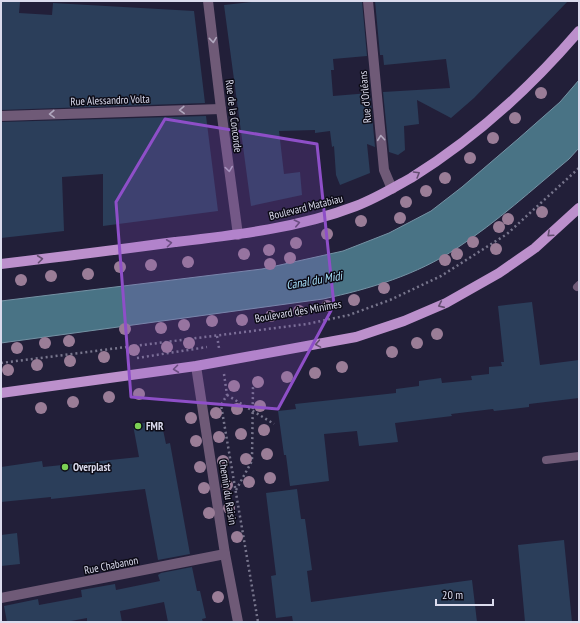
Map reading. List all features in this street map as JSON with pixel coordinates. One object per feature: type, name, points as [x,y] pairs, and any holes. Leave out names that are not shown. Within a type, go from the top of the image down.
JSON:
[{"type":"main road","name":"Boulevard Matabiau","points":[[1,264],[238,235],[323,217],[357,206],[392,189],[427,168],[459,146],[503,108],[558,55],[579,31]]},
{"type":"main road","points":[[1,393],[223,362],[356,337],[404,321],[439,306],[500,273],[535,248],[579,208]]},
{"type":"street","name":"Rue de la Concorde","points":[[208,1],[238,235]]},
{"type":"street","name":"Rue d'Orléans","points":[[368,1],[384,170],[392,189]]},
{"type":"street","name":"Rue Alessandro Volta","points":[[1,116],[221,109]]},
{"type":"street","name":"Chemin du Raisin","points":[[196,366],[225,554],[238,622]]},
{"type":"street","name":"Rue Chabanon","points":[[1,598],[225,554]]},
{"type":"lane","points":[[546,460],[579,456]]},
{"type":"path","name":"Boulevard des Minimes","points":[[1,363],[300,325],[349,315],[390,300],[441,276],[454,268],[507,234],[579,168]]},
{"type":"path","points":[[133,358],[219,346]]},
{"type":"path","points":[[223,362],[227,395],[221,405],[258,622]]},
{"type":"path","points":[[236,491],[252,461],[252,387]]},
{"type":"path","points":[[227,395],[274,424]]},
{"type":"highlighted area","points":[[165,119],[317,144],[334,305],[278,409],[131,397],[116,202]]},
{"type":"water","name":"Canal du Midi","points":[[579,80],[579,148],[569,159],[472,238],[442,258],[426,266],[375,286],[323,299],[1,343],[1,301],[262,269],[343,251],[389,233],[431,211],[462,187],[560,102]]},
{"type":"building","points":[[1,1],[20,2],[19,13],[52,15],[53,3],[194,11],[205,103],[1,110]]},
{"type":"building","points":[[261,1],[362,1],[367,56],[333,59],[334,70],[331,70],[333,96],[370,93],[375,147],[367,144],[370,173],[340,185],[336,175],[334,146],[332,147],[330,131],[315,133],[315,130],[279,131],[284,174],[300,172],[302,195],[251,206],[224,5]]},
{"type":"building","points":[[375,1],[568,1],[474,98],[451,118],[417,100],[419,124],[404,126],[405,150],[398,155],[389,152],[383,92],[450,88],[446,59],[384,65],[383,55],[380,55]]},
{"type":"building","points":[[206,116],[218,211],[103,226],[103,174],[62,177],[64,231],[1,238],[1,122]]},
{"type":"building","points":[[532,302],[540,365],[579,360],[579,398],[529,404],[529,407],[494,411],[493,409],[451,414],[452,416],[395,423],[398,442],[359,446],[357,431],[324,434],[329,481],[290,486],[278,411],[296,409],[295,404],[396,393],[396,389],[419,386],[419,381],[441,378],[442,383],[472,380],[471,376],[489,374],[489,367],[502,366],[501,362],[504,362],[498,306]]},
{"type":"building","points":[[161,420],[166,444],[170,443],[190,554],[158,560],[145,489],[51,499],[51,497],[1,502],[1,467],[42,461],[43,467],[139,457],[133,425]]},
{"type":"building","points":[[297,489],[301,519],[305,519],[312,570],[307,571],[311,602],[472,580],[477,622],[293,622],[292,616],[276,618],[271,576],[276,575],[266,493]]},
{"type":"building","points":[[17,533],[20,564],[1,566],[1,535]]},
{"type":"building","points":[[564,540],[572,622],[525,622],[518,545]]},
{"type":"building","points":[[192,567],[197,591],[200,591],[206,618],[202,619],[203,622],[168,622],[164,602],[120,611],[122,622],[87,622],[87,618],[66,622],[7,622],[4,606],[38,599],[39,605],[82,597],[81,590],[115,584],[116,590],[160,581],[158,575],[161,573]]},
{"type":"place","name":"FMR","points":[[138,426]]},
{"type":"place","name":"Overplast","points":[[65,467]]}]
